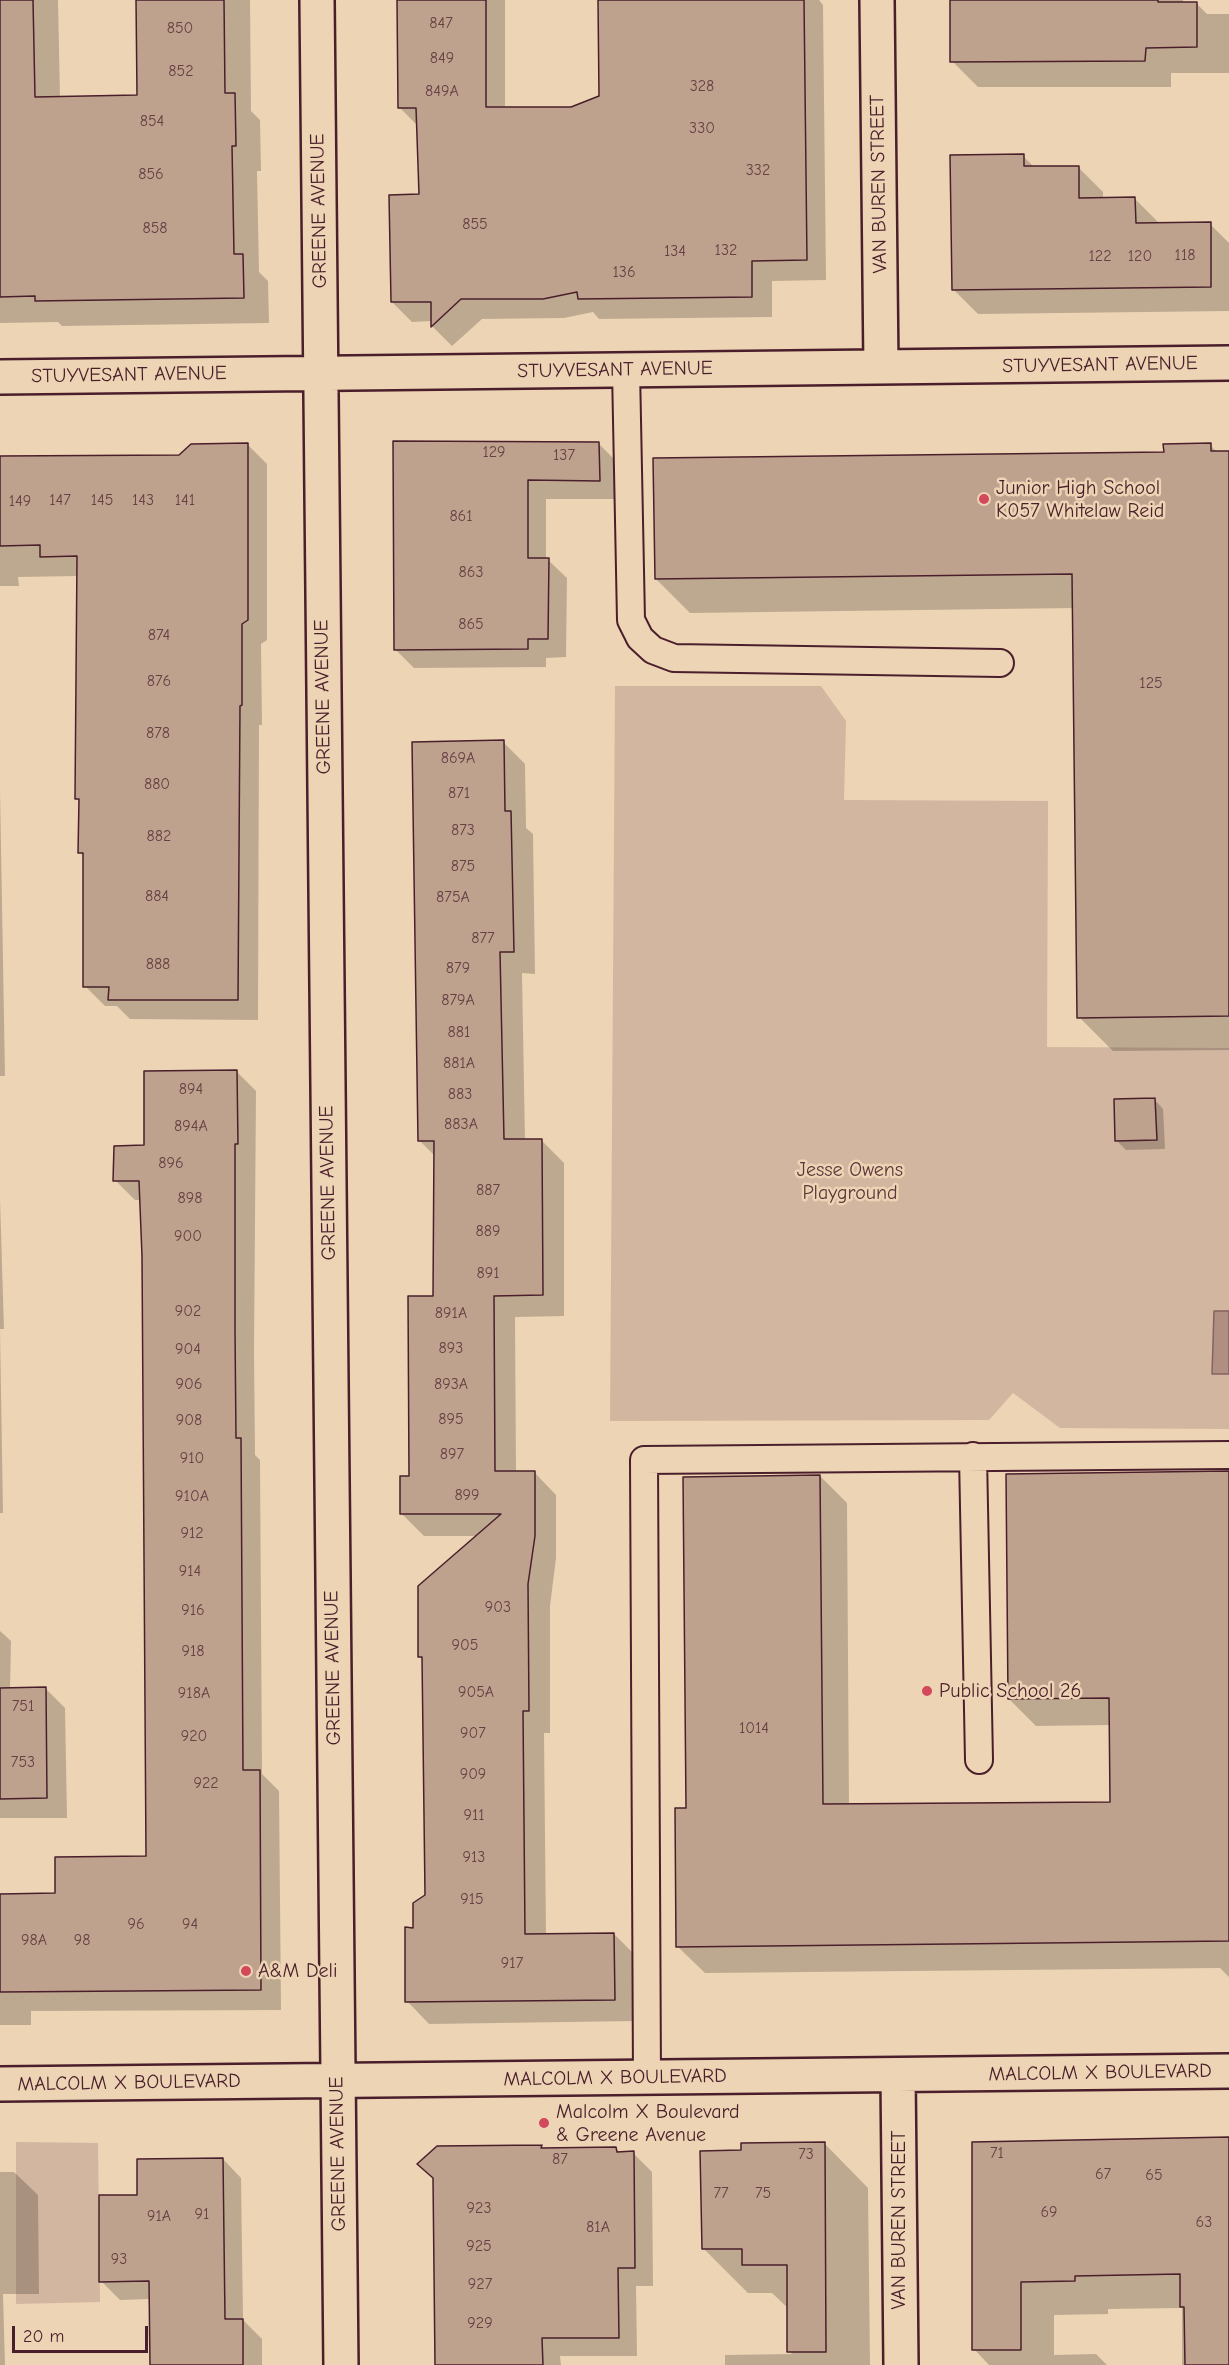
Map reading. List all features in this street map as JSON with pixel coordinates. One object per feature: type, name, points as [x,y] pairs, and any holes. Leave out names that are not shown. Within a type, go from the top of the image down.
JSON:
[{"type":"street","name":"GREENE AVENUE","points":[[316,0],[341,2365]]},
{"type":"street","name":"VAN BUREN STREET","points":[[877,0],[881,367]]},
{"type":"street","name":"STUYVESANT AVENUE","points":[[0,377],[1229,363]]},
{"type":"street","name":"MALCOLM X BOULEVARD","points":[[0,2084],[1229,2071]]},
{"type":"street","name":"VAN BUREN STREET","points":[[898,2075],[900,2365]]},
{"type":"lane","points":[[626,370],[632,620],[640,638],[653,650],[674,658],[1000,663]]},
{"type":"lane","points":[[647,2077],[644,1460],[1229,1455]]},
{"type":"lane","points":[[973,1456],[979,1760]]},
{"type":"green space","name":"Jesse Owens Playground","points":[[615,686],[821,686],[846,721],[844,800],[1048,801],[1047,1047],[1229,1048],[1229,1429],[1060,1428],[1013,1393],[989,1420],[610,1421]]},
{"type":"green space","points":[[16,2142],[98,2143],[100,2302],[16,2304]]},
{"type":"shaded area","points":[[1214,1311],[1229,1311],[1229,1374],[1212,1374]]},
{"type":"building","points":[[0,0],[33,0],[35,97],[137,95],[136,0],[224,0],[225,93],[235,93],[236,146],[232,146],[234,254],[243,254],[244,298],[35,301],[35,296],[0,297]]},
{"type":"building","points":[[397,0],[486,0],[486,107],[571,107],[599,96],[598,0],[804,0],[807,260],[752,261],[752,297],[578,299],[577,292],[543,299],[461,299],[431,327],[431,302],[391,302],[389,195],[419,194],[416,108],[398,108]]},
{"type":"building","points":[[950,0],[1197,2],[1197,47],[1146,48],[1145,61],[950,62]]},
{"type":"building","points":[[1024,154],[1024,166],[1079,166],[1079,198],[1135,197],[1136,223],[1211,222],[1211,287],[952,290],[950,155]]},
{"type":"building","points":[[393,441],[599,442],[600,481],[528,480],[528,558],[549,558],[548,639],[528,639],[528,649],[394,650]]},
{"type":"building","points":[[248,443],[248,620],[242,624],[242,705],[240,706],[238,1000],[108,1000],[109,987],[83,987],[83,853],[78,853],[79,799],[75,799],[77,556],[40,557],[40,545],[0,546],[0,456],[179,455],[191,444]]},
{"type":"building","points":[[1211,443],[1211,451],[1229,451],[1229,1016],[1077,1018],[1072,574],[655,579],[653,458],[1164,452],[1163,444]]},
{"type":"building","points":[[504,740],[505,811],[511,811],[514,952],[500,952],[504,1139],[542,1139],[543,1295],[494,1296],[495,1471],[535,1471],[535,1536],[528,1584],[529,1711],[523,1711],[525,1934],[614,1933],[615,2000],[405,2002],[405,1927],[413,1928],[413,1903],[425,1895],[422,1657],[418,1657],[418,1586],[501,1514],[400,1514],[400,1476],[409,1476],[408,1296],[433,1296],[434,1141],[418,1141],[412,742]]},
{"type":"building","points":[[237,1070],[235,1330],[236,1438],[241,1438],[243,1770],[260,1770],[261,1990],[0,1992],[0,1894],[55,1893],[55,1857],[146,1856],[142,1256],[139,1181],[113,1181],[114,1146],[144,1145],[144,1071]]},
{"type":"building","points":[[1155,1098],[1157,1140],[1115,1141],[1114,1099]]},
{"type":"building","points":[[1229,1471],[1229,1941],[676,1947],[675,1808],[686,1808],[683,1477],[820,1475],[823,1804],[1110,1802],[1109,1698],[1008,1699],[1006,1474]]},
{"type":"building","points":[[46,1687],[47,1798],[0,1799],[0,1688]]},
{"type":"building","points":[[1229,2137],[1229,2365],[1185,2365],[1184,2307],[1180,2307],[1180,2274],[1075,2276],[1075,2281],[1021,2282],[1021,2350],[972,2350],[972,2142]]},
{"type":"building","points":[[825,2142],[826,2352],[787,2352],[787,2265],[742,2265],[742,2249],[702,2249],[700,2151],[741,2150],[741,2143]]},
{"type":"building","points":[[542,2145],[541,2148],[616,2147],[617,2152],[634,2151],[635,2268],[618,2268],[619,2338],[542,2338],[543,2365],[435,2365],[433,2178],[417,2164],[437,2146]]},
{"type":"building","points":[[223,2158],[225,2319],[243,2319],[243,2365],[150,2365],[149,2281],[99,2282],[99,2195],[137,2195],[137,2159]]},
{"type":"place","name":"Junior High School K057 Whitelaw Reid","points":[[984,499]]},
{"type":"place","name":"Public School 26","points":[[927,1691]]},
{"type":"place","name":"A&M Deli","points":[[246,1971]]},
{"type":"place","name":"Malcolm X Boulevard & Greene Avenue","points":[[544,2123]]}]
